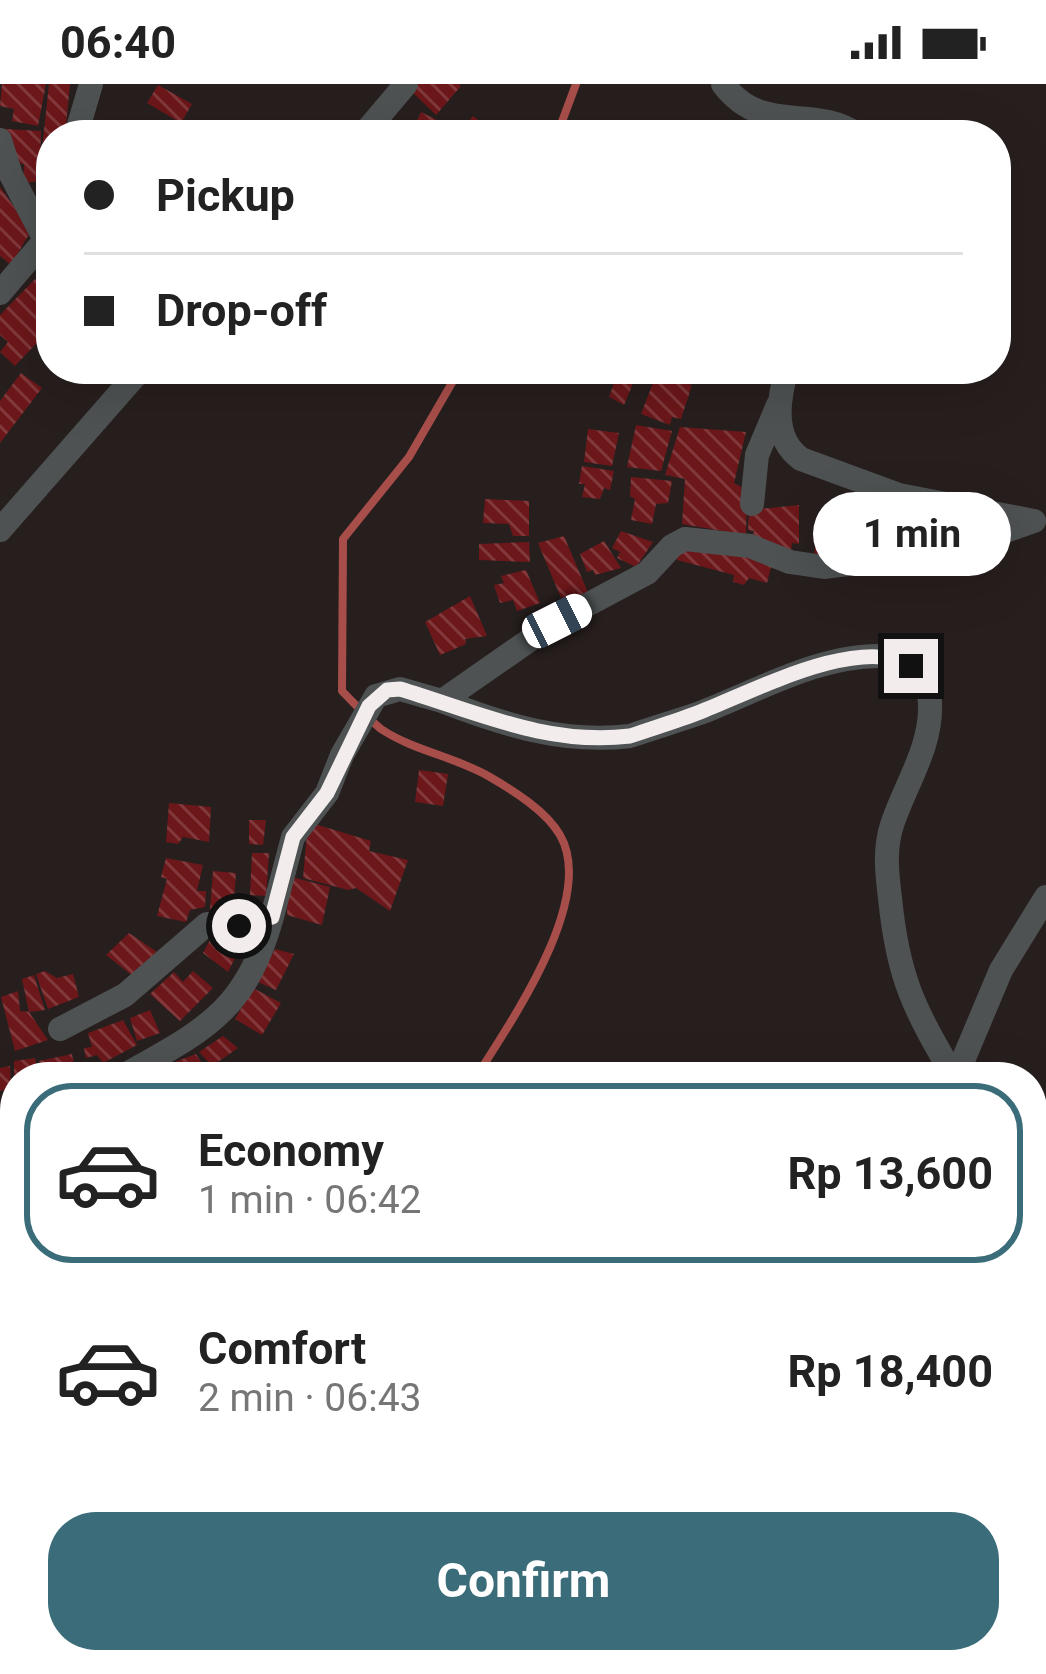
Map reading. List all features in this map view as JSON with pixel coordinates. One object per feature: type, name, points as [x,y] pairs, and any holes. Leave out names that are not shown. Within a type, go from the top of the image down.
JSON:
[{"type":"street","points":[[80,120],[91,84]]},
{"type":"street","points":[[376,120],[406,84]]},
{"type":"street","points":[[723,84],[759,115],[805,120]]},
{"type":"street","points":[[0,140],[11,175],[36,212]]},
{"type":"street","points":[[0,293],[36,246]]},
{"type":"street","points":[[0,530],[128,384]]},
{"type":"street","points":[[752,504],[757,455],[783,384]]},
{"type":"street","points":[[779,403],[784,439],[801,459],[899,495],[1040,524]]},
{"type":"street","points":[[442,701],[557,621],[647,573],[685,538],[750,546],[790,562],[824,567],[948,550],[1040,524]]},
{"type":"street","points":[[148,1062],[189,1039],[233,1003],[253,970],[293,837],[327,793],[342,755],[376,696],[400,689],[553,736],[603,740],[630,736],[794,675],[850,659],[883,656],[911,666],[926,682],[931,700],[924,745],[890,831],[886,867],[895,951],[910,1001],[946,1062]]},
{"type":"street","points":[[961,1062],[1001,970],[1046,897]]},
{"type":"street","points":[[60,1029],[125,995],[207,924],[248,926],[272,917]]},
{"type":"building","points":[[2,84],[46,84],[36,126],[12,121],[14,109],[0,106]]},
{"type":"building","points":[[49,84],[70,84],[66,120],[45,120]]},
{"type":"building","points":[[413,84],[461,86],[436,115],[409,89]]},
{"type":"building","points":[[158,85],[192,104],[183,120],[176,120],[147,103]]},
{"type":"building","points":[[6,129],[36,131],[36,182],[23,183],[24,164],[11,163],[5,151]]},
{"type":"building","points":[[0,187],[31,231],[11,265],[0,256]]},
{"type":"building","points":[[36,280],[36,344],[15,366],[0,352],[8,342],[0,335],[0,315]]},
{"type":"building","points":[[21,373],[42,388],[0,443],[0,401]]},
{"type":"building","points":[[614,384],[633,384],[624,405],[609,397]]},
{"type":"building","points":[[653,384],[692,385],[681,419],[672,417],[670,425],[641,414]]},
{"type":"building","points":[[636,425],[672,431],[661,471],[627,467]]},
{"type":"building","points":[[680,427],[746,432],[734,483],[747,490],[746,535],[682,524],[685,479],[665,475]]},
{"type":"building","points":[[588,429],[619,433],[612,466],[584,462]]},
{"type":"building","points":[[582,466],[614,471],[610,490],[604,488],[600,499],[582,497]]},
{"type":"building","points":[[631,477],[672,481],[668,503],[656,504],[652,524],[631,520],[635,499],[630,496]]},
{"type":"building","points":[[485,499],[529,501],[529,536],[513,536],[509,524],[483,523]]},
{"type":"building","points":[[799,505],[799,544],[792,543],[791,552],[752,539],[749,510]]},
{"type":"building","points":[[903,512],[904,545],[883,546],[883,540],[836,549],[834,517]]},
{"type":"building","points":[[922,512],[973,525],[969,542],[937,534],[934,546],[915,542]]},
{"type":"building","points":[[818,521],[833,523],[830,558],[814,557]]},
{"type":"building","points":[[621,531],[653,542],[636,567],[617,558],[620,552],[612,548]]},
{"type":"building","points":[[564,536],[589,595],[564,605],[538,543]]},
{"type":"building","points":[[604,541],[621,568],[595,575],[593,570],[587,572],[580,554]]},
{"type":"building","points":[[529,542],[530,562],[479,560],[479,544]]},
{"type":"building","points":[[682,542],[773,559],[767,583],[749,578],[744,585],[733,582],[734,575],[677,560]]},
{"type":"building","points":[[526,570],[540,603],[517,611],[513,600],[500,603],[494,585],[504,583],[501,576]]},
{"type":"building","points":[[470,596],[487,636],[465,639],[466,644],[440,655],[425,622]]},
{"type":"building","points":[[419,770],[448,774],[443,806],[415,802]]},
{"type":"building","points":[[169,803],[211,807],[209,842],[183,837],[178,844],[166,842]]},
{"type":"building","points":[[249,820],[266,820],[263,845],[249,844]]},
{"type":"building","points":[[308,822],[371,841],[369,851],[408,860],[390,911],[356,888],[303,878]]},
{"type":"building","points":[[252,853],[269,853],[266,896],[250,895]]},
{"type":"building","points":[[166,858],[203,865],[197,891],[206,891],[205,907],[190,910],[186,922],[157,916],[167,879],[161,877]]},
{"type":"building","points":[[213,871],[236,873],[233,912],[210,910]]},
{"type":"building","points":[[288,876],[330,887],[322,925],[287,915]]},
{"type":"building","points":[[215,931],[241,946],[228,972],[203,953]]},
{"type":"building","points":[[129,933],[160,954],[138,980],[106,955]]},
{"type":"building","points":[[275,949],[294,954],[276,990],[258,982]]},
{"type":"building","points":[[45,971],[57,978],[73,974],[79,997],[48,1009],[36,974]]},
{"type":"building","points":[[193,971],[213,988],[180,1021],[150,994],[174,972],[183,982]]},
{"type":"building","points":[[34,975],[45,1010],[29,1012],[22,979]]},
{"type":"building","points":[[253,988],[281,1003],[262,1035],[235,1019]]},
{"type":"building","points":[[18,991],[20,1011],[29,1012],[48,1040],[15,1051],[1,997]]},
{"type":"building","points":[[150,1010],[160,1033],[137,1041],[130,1018]]},
{"type":"building","points":[[123,1020],[137,1045],[102,1062],[97,1055],[86,1058],[84,1048],[92,1047],[88,1033]]},
{"type":"building","points":[[223,1036],[238,1048],[218,1062],[208,1062],[199,1052]]},
{"type":"building","points":[[72,1054],[74,1062],[39,1062]]},
{"type":"building","points":[[196,1054],[201,1062],[175,1062]]},
{"type":"waterway","points":[[563,120],[576,84]]},
{"type":"waterway","points":[[451,384],[409,457],[343,539],[342,691],[394,737],[477,770],[509,789],[538,810],[560,835],[568,862],[559,925],[527,994],[485,1062]]},
{"type":"route","points":[[239,926],[272,917],[293,837],[327,793],[369,706],[387,690],[400,689],[553,736],[603,740],[630,736],[850,659],[883,656],[911,666]]}]
